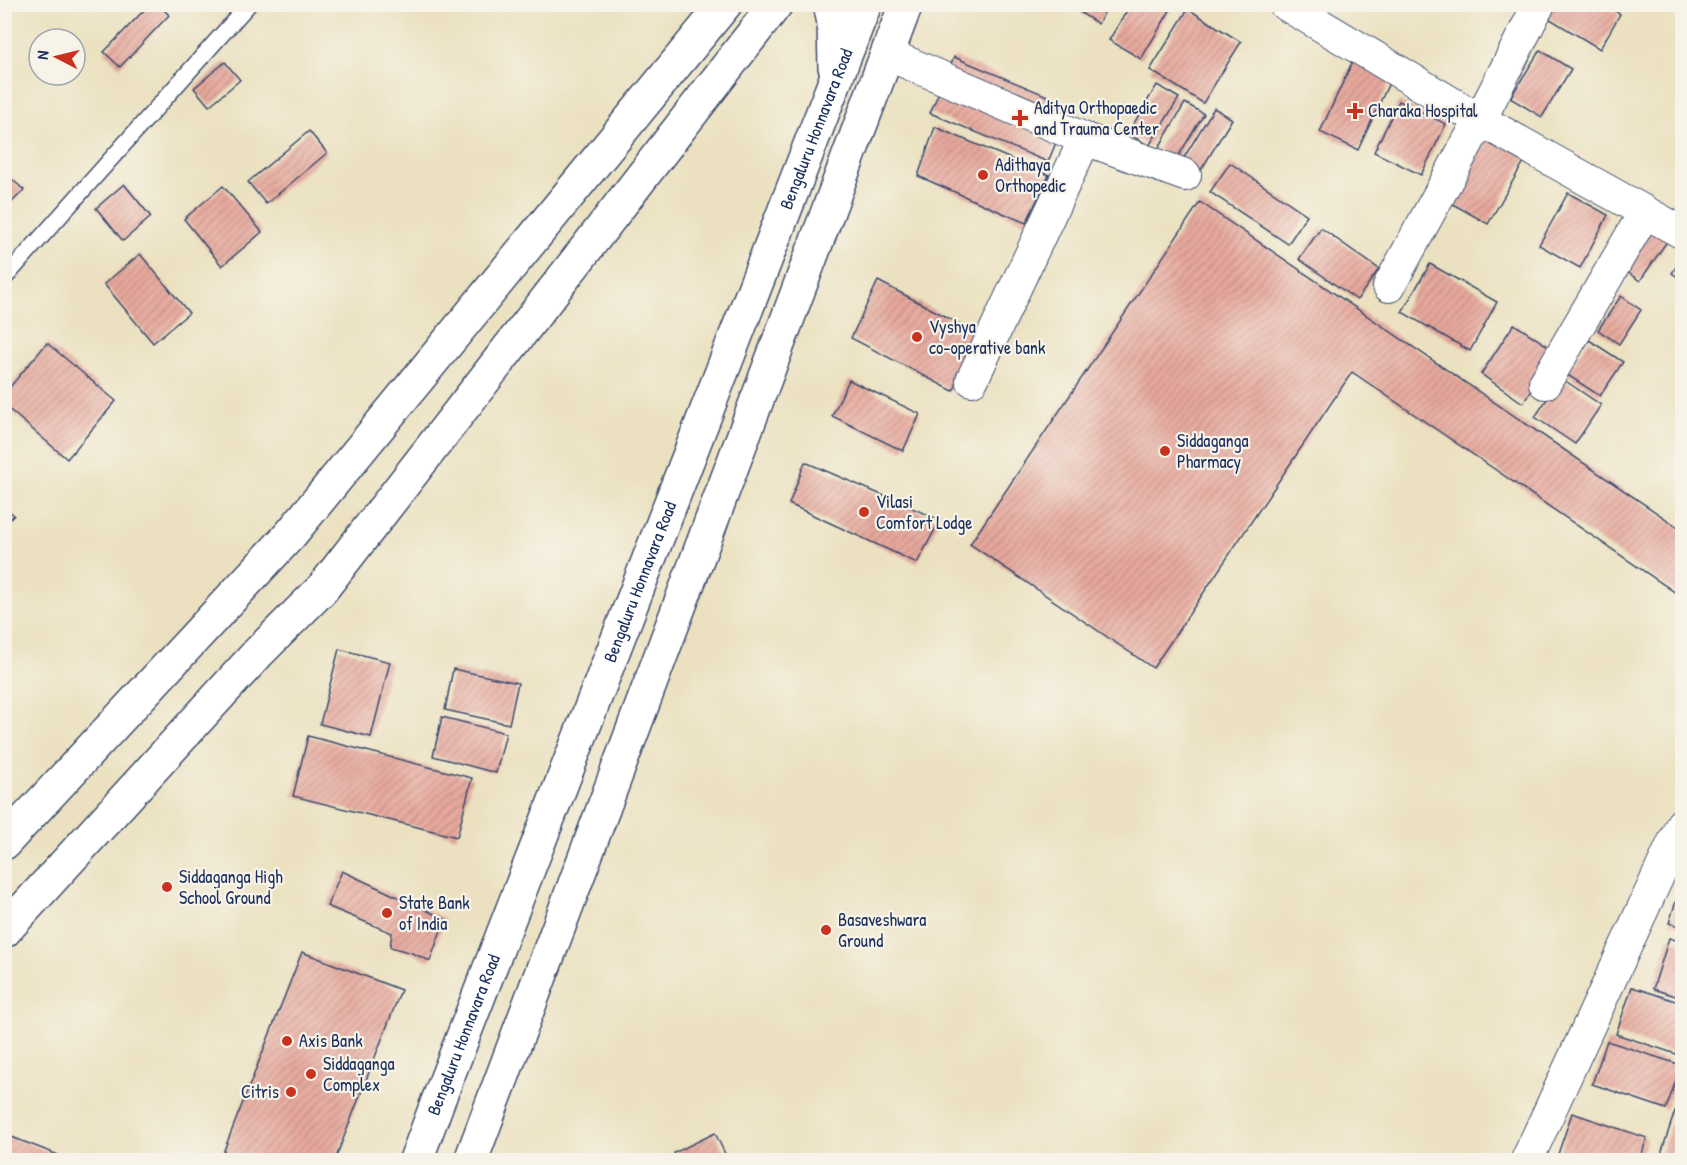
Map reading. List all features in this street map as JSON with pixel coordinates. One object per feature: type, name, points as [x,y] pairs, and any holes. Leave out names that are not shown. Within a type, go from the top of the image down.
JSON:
[{"type":"main road","points":[[4,843],[290,535],[725,4]]},
{"type":"main road","points":[[4,931],[258,652],[322,589],[776,4]]},
{"type":"main road","points":[[830,4],[834,23],[836,81]]},
{"type":"main road","name":"Bengaluru Honnavara Road","points":[[416,1161],[865,4]]},
{"type":"main road","points":[[471,1161],[906,4]]},
{"type":"street","points":[[1285,4],[1480,120],[1681,232],[1683,229]]},
{"type":"street","points":[[1389,286],[1480,120],[1539,4]]},
{"type":"street","points":[[887,54],[1084,138],[1185,175]]},
{"type":"street","points":[[972,380],[1084,138]]},
{"type":"street","points":[[1545,383],[1645,212]]},
{"type":"street","points":[[1527,1161],[1683,824]]},
{"type":"lane","points":[[4,279],[249,4]]},
{"type":"building","points":[[150,4],[158,4],[169,15],[120,67],[104,52]]},
{"type":"building","points":[[1067,4],[1109,4],[1098,24]]},
{"type":"building","points":[[1131,4],[1174,4],[1141,59],[1109,40]]},
{"type":"building","points":[[1545,4],[1604,4],[1620,14],[1600,49],[1540,13]]},
{"type":"building","points":[[1188,9],[1241,42],[1203,103],[1150,70]]},
{"type":"building","points":[[1540,50],[1571,69],[1542,117],[1510,98]]},
{"type":"building","points":[[1356,54],[1394,72],[1358,150],[1320,132]]},
{"type":"building","points":[[954,57],[1071,106],[1048,162],[930,113]]},
{"type":"building","points":[[225,62],[240,80],[209,106],[194,88]]},
{"type":"building","points":[[1157,85],[1179,98],[1149,146],[1128,133]]},
{"type":"building","points":[[1399,101],[1446,124],[1421,175],[1374,152]]},
{"type":"building","points":[[1185,103],[1204,114],[1176,160],[1158,149]]},
{"type":"building","points":[[1214,108],[1232,119],[1195,180],[1177,169]]},
{"type":"building","name":"Adithaya Orthopedic","points":[[935,127],[1049,175],[1026,223],[918,176]]},
{"type":"building","points":[[1492,129],[1530,151],[1488,224],[1451,203]]},
{"type":"building","points":[[309,131],[327,153],[266,204],[248,182]]},
{"type":"building","points":[[1230,163],[1307,215],[1288,244],[1210,192]]},
{"type":"building","points":[[4,172],[24,190],[4,210]]},
{"type":"building","points":[[124,184],[151,217],[123,241],[96,208]]},
{"type":"building","points":[[223,186],[262,232],[222,266],[184,219]]},
{"type":"building","points":[[1568,193],[1608,215],[1580,268],[1539,245]]},
{"type":"building","name":"Siddaganga Pharmacy","points":[[1200,202],[1682,530],[1682,597],[1352,372],[1153,668],[970,544]]},
{"type":"building","points":[[1649,223],[1670,237],[1640,281],[1620,267]]},
{"type":"building","points":[[1321,228],[1379,269],[1357,300],[1299,259]]},
{"type":"building","points":[[140,254],[189,313],[153,343],[104,284]]},
{"type":"building","points":[[1682,258],[1682,280],[1672,273]]},
{"type":"building","points":[[1430,264],[1497,302],[1470,351],[1402,312]]},
{"type":"building","name":"Vyshya co-operative bank","points":[[878,281],[983,336],[953,391],[851,338]]},
{"type":"building","points":[[1621,296],[1641,310],[1619,344],[1598,330]]},
{"type":"building","points":[[1514,324],[1557,352],[1523,403],[1481,374]]},
{"type":"building","points":[[1589,340],[1623,362],[1600,396],[1566,374]]},
{"type":"building","points":[[47,343],[116,401],[67,459],[4,405],[4,394]]},
{"type":"building","points":[[1561,378],[1601,405],[1575,444],[1535,417]]},
{"type":"building","points":[[849,380],[920,414],[903,451],[832,416]]},
{"type":"building","name":"Vilasi Comfort Lodge","points":[[805,462],[940,520],[917,563],[789,504]]},
{"type":"building","points":[[4,507],[14,515],[4,526]]},
{"type":"building","points":[[339,649],[390,662],[371,737],[320,724]]},
{"type":"building","points":[[453,669],[518,683],[509,724],[445,710]]},
{"type":"building","points":[[442,717],[506,733],[496,773],[433,756]]},
{"type":"building","points":[[308,736],[472,778],[457,837],[293,796]]},
{"type":"building","name":"State Bank of India","points":[[342,871],[445,919],[430,961],[390,947],[392,933],[327,906]]},
{"type":"building","points":[[1682,882],[1682,927],[1669,923]]},
{"type":"building","points":[[1669,938],[1682,942],[1682,998],[1653,989]]},
{"type":"building","name":"Siddaganga Complex","points":[[302,952],[401,990],[335,1160],[229,1160],[221,1158]]},
{"type":"building","points":[[1632,987],[1682,1003],[1682,1056],[1616,1034]]},
{"type":"building","points":[[1607,1041],[1681,1065],[1666,1109],[1592,1084]]},
{"type":"building","points":[[1675,1111],[1682,1114],[1682,1160],[1659,1160]]},
{"type":"building","points":[[1572,1113],[1647,1138],[1640,1160],[1556,1160]]},
{"type":"building","points":[[715,1133],[728,1160],[678,1160],[674,1153]]},
{"type":"building","points":[[4,1134],[71,1160],[4,1160]]},
{"type":"place","name":"Charaka Hospital","points":[[1355,111]]},
{"type":"place","name":"Aditya Orthopaedic and Trauma Center","points":[[1020,118]]},
{"type":"place","name":"Adithaya Orthopedic","points":[[983,175]]},
{"type":"place","name":"Vyshya co-operative bank","points":[[917,337]]},
{"type":"place","name":"Siddaganga Pharmacy","points":[[1165,451]]},
{"type":"place","name":"Vilasi Comfort Lodge","points":[[864,512]]},
{"type":"place","name":"Siddaganga High School Ground","points":[[167,887]]},
{"type":"place","name":"State Bank of India","points":[[387,913]]},
{"type":"place","name":"Basaveshwara Ground","points":[[826,930]]},
{"type":"place","name":"Axis Bank","points":[[287,1041]]},
{"type":"place","name":"Siddaganga Complex","points":[[311,1074]]},
{"type":"place","name":"Citris","points":[[291,1092]]}]
